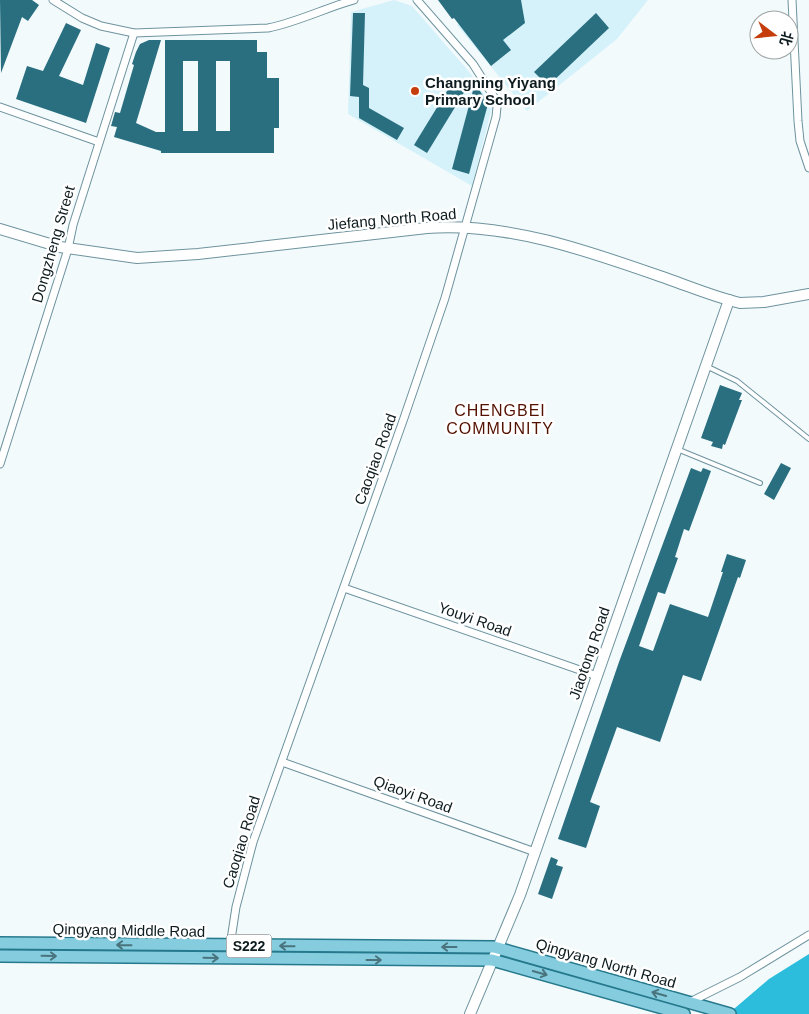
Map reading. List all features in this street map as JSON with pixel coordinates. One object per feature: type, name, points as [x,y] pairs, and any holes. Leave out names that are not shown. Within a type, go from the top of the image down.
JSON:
[{"type":"main road","name":"Qingyang Middle Road","points":[[0,943],[498,948]]},
{"type":"main road","name":"Qingyang North Road","points":[[498,948],[730,1014]]},
{"type":"main road","name":"Qingyang Middle Road","points":[[0,956],[492,960]]},
{"type":"main road","name":"Qingyang North Road","points":[[492,960],[684,1014]]},
{"type":"street","points":[[52,0],[82,18],[101,26],[134,33],[268,28],[290,24],[354,0]]},
{"type":"street","name":"Caoqiao Road","points":[[230,946],[236,907],[253,842],[445,298],[496,117],[497,107],[494,96],[473,64],[417,0]]},
{"type":"street","points":[[792,0],[800,141],[809,168]]},
{"type":"street","name":"Dongzheng Street","points":[[0,464],[134,33]]},
{"type":"street","points":[[0,107],[99,142]]},
{"type":"street","name":"Jiefang North Road","points":[[0,229],[68,249],[137,258],[155,258],[427,228],[465,228],[507,232],[562,244],[740,303],[809,294]]},
{"type":"street","name":"Jiaotong Road","points":[[470,1014],[520,895],[729,300]]},
{"type":"street","name":"Youyi Road","points":[[344,588],[597,676]]},
{"type":"street","name":"Qiaoyi Road","points":[[282,762],[535,852]]},
{"type":"street","points":[[690,1002],[740,977],[809,935]]},
{"type":"lane","points":[[706,366],[737,381],[809,439]]},
{"type":"lane","points":[[677,450],[760,483]]},
{"type":"shaded area","name":"Changning Yiyang Primary School","points":[[394,0],[412,6],[471,74],[492,107],[472,186],[348,114],[351,12]]},
{"type":"shaded area","points":[[490,0],[648,0],[617,39],[527,111],[457,25]]},
{"type":"water","points":[[809,954],[809,1014],[728,1014],[769,979]]},
{"type":"building","points":[[0,0],[32,0],[39,5],[28,21],[22,17],[1,73]]},
{"type":"building","points":[[438,0],[521,0],[525,23],[503,40],[511,50],[491,66]]},
{"type":"building","points":[[353,13],[365,13],[363,85],[369,88],[369,108],[404,128],[397,140],[359,118],[359,97],[350,96]]},
{"type":"building","points":[[596,13],[609,28],[548,86],[534,72]]},
{"type":"building","points":[[66,23],[81,30],[59,76],[83,85],[96,43],[110,48],[86,123],[16,99],[27,66],[43,71]]},
{"type":"building","points":[[149,40],[161,40],[136,123],[156,132],[165,132],[165,40],[257,40],[257,52],[267,52],[267,78],[279,78],[279,128],[274,128],[274,153],[161,153],[161,151],[114,137],[117,127],[111,126],[115,112],[120,113],[134,65],[132,64],[140,44]],"holes":[[[183,61],[198,61],[198,131],[183,131]],[[216,61],[230,61],[230,131],[216,131]]]},
{"type":"building","points":[[455,78],[468,86],[427,153],[414,145]]},
{"type":"building","points":[[475,83],[488,104],[469,174],[452,169]]},
{"type":"building","points":[[720,385],[742,393],[739,400],[742,400],[722,449],[711,446],[713,442],[701,438]]},
{"type":"building","points":[[781,463],[791,468],[774,500],[764,494]]},
{"type":"building","points":[[691,468],[701,472],[703,468],[711,471],[689,531],[684,529],[675,557],[678,558],[665,594],[658,592],[639,646],[653,651],[670,604],[708,617],[727,554],[746,560],[740,578],[738,577],[701,681],[683,675],[660,742],[617,727],[590,802],[600,806],[586,848],[558,839],[619,662]]},
{"type":"building","points":[[551,857],[558,860],[556,865],[563,867],[552,899],[538,894]]},
{"type":"place","name":"Changning Yiyang Primary School","points":[[415,91]]},
{"type":"district","name":"CHENGBEI COMMUNITY","points":[[500,419]]}]
